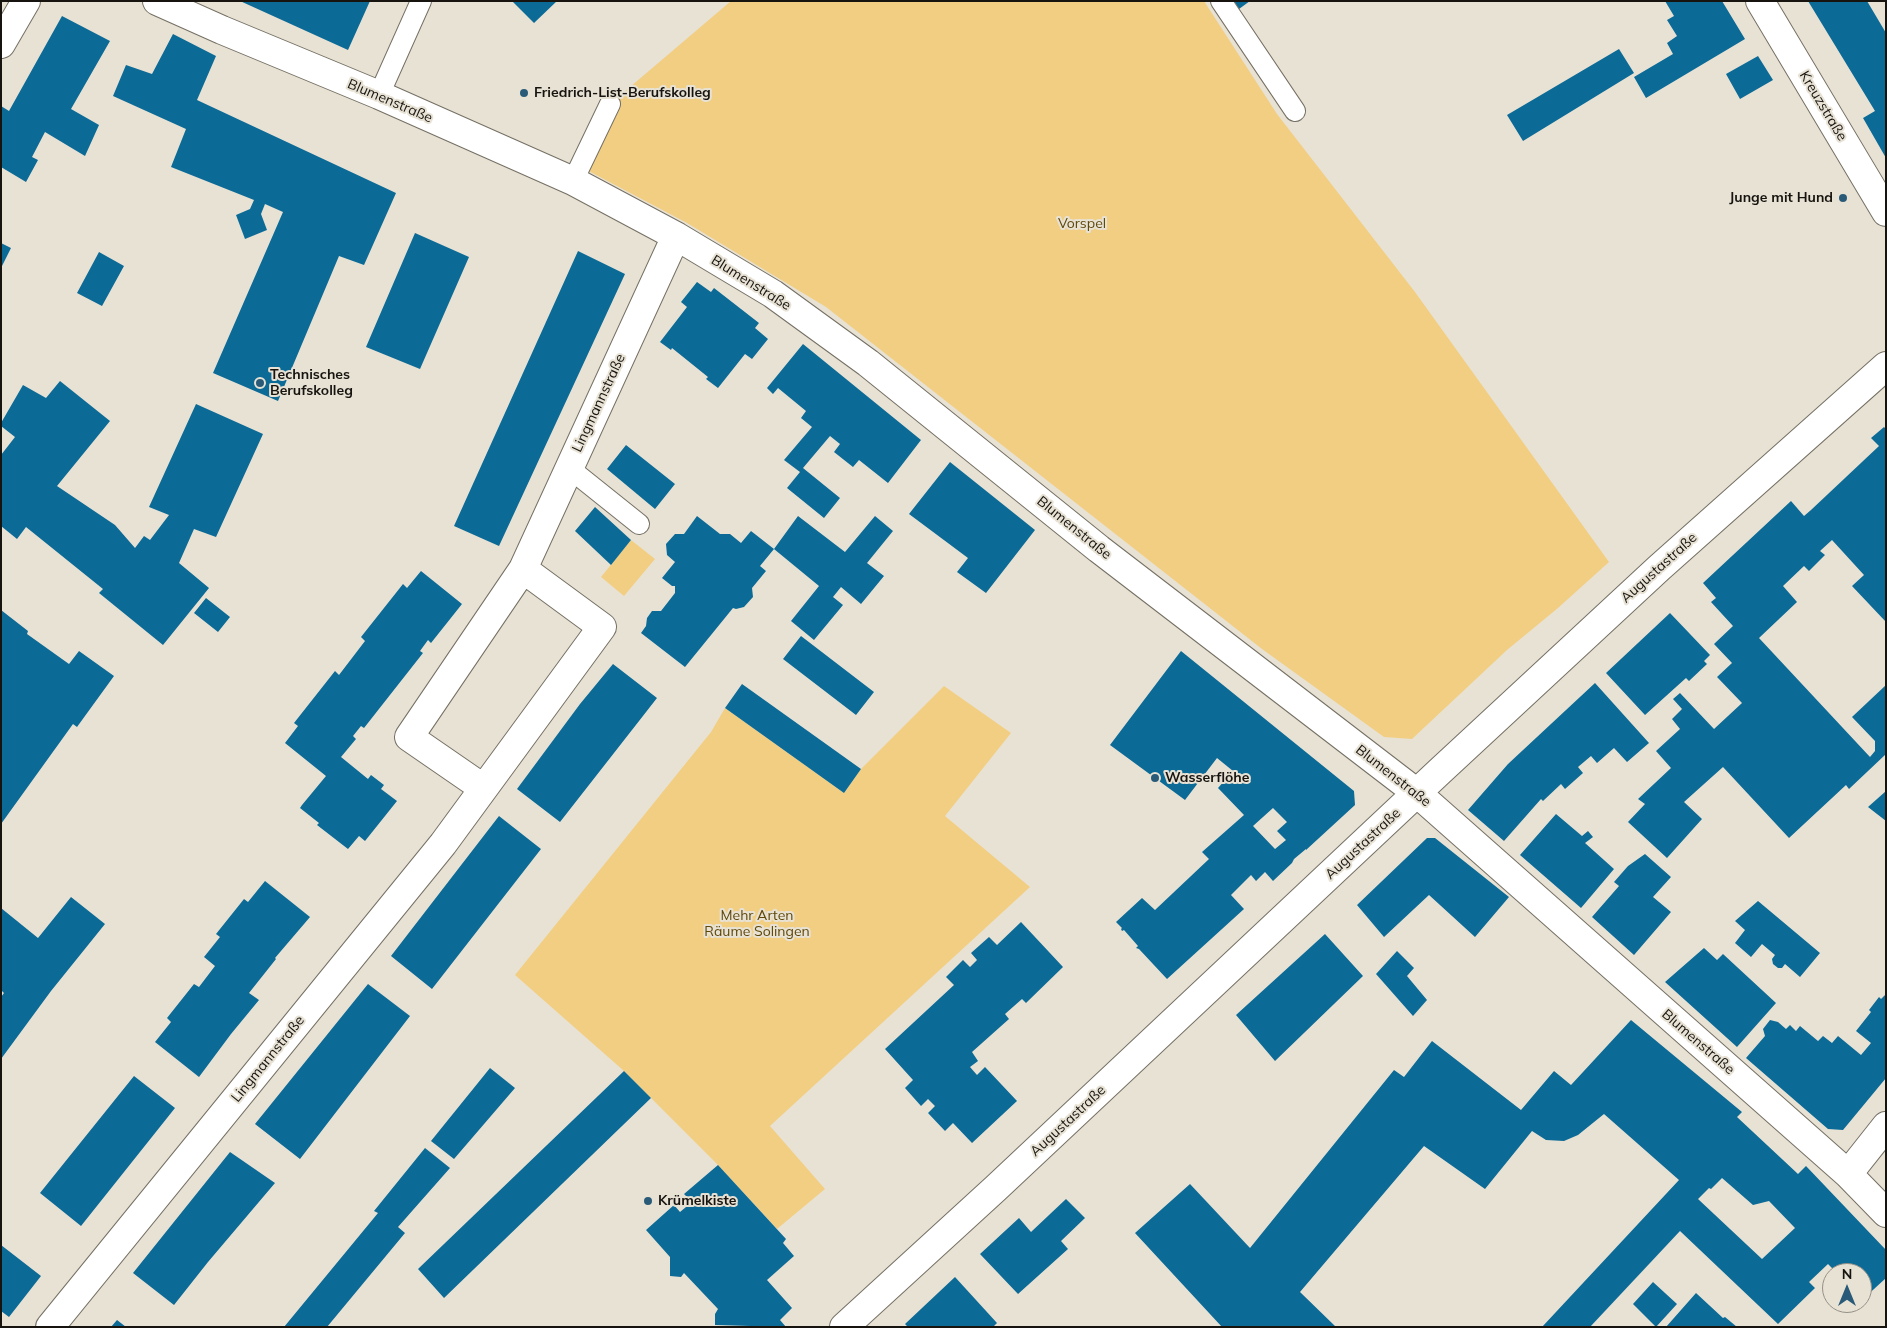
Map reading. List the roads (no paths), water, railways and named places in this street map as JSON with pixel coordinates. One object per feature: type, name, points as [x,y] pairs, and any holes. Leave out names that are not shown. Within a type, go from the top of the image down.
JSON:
[{"type":"street","points":[[1,44],[26,1]]},
{"type":"street","name":"Blumenstraße","points":[[157,1],[379,95],[572,181],[676,236],[773,294],[868,363],[1099,549],[1416,793],[1848,1174],[1886,1213]]},
{"type":"street","name":"Kreuzstraße","points":[[1760,1],[1886,212]]},
{"type":"street","name":"Lingmannstraße","points":[[483,788],[409,737],[523,569],[676,236]]},
{"type":"street","name":"Augustastraße","points":[[844,1327],[1004,1182],[1416,793],[1660,568],[1886,366]]},
{"type":"street","name":"Lingmannstraße","points":[[50,1327],[437,851],[602,626],[523,569]]},
{"type":"street","points":[[1848,1174],[1886,1126]]},
{"type":"lane","points":[[379,95],[421,1]]},
{"type":"lane","points":[[1222,1],[1295,110]]},
{"type":"lane","points":[[572,181],[610,104]]},
{"type":"lane","points":[[570,468],[639,524]]},
{"type":"place","name":"Friedrich-List-Berufskolleg","points":[[524,93]]},
{"type":"place","name":"Junge mit Hund","points":[[1843,198]]},
{"type":"place","name":"Technisches Berufskolleg","points":[[260,383]]},
{"type":"place","name":"Wasserflöhe","points":[[1155,778]]},
{"type":"place","name":"Krümelkiste","points":[[648,1201]]},
{"type":"park label","name":"Vorspel","points":[[1082,224]]},
{"type":"park label","name":"Mehr Arten Räume Solingen","points":[[757,924]]}]
